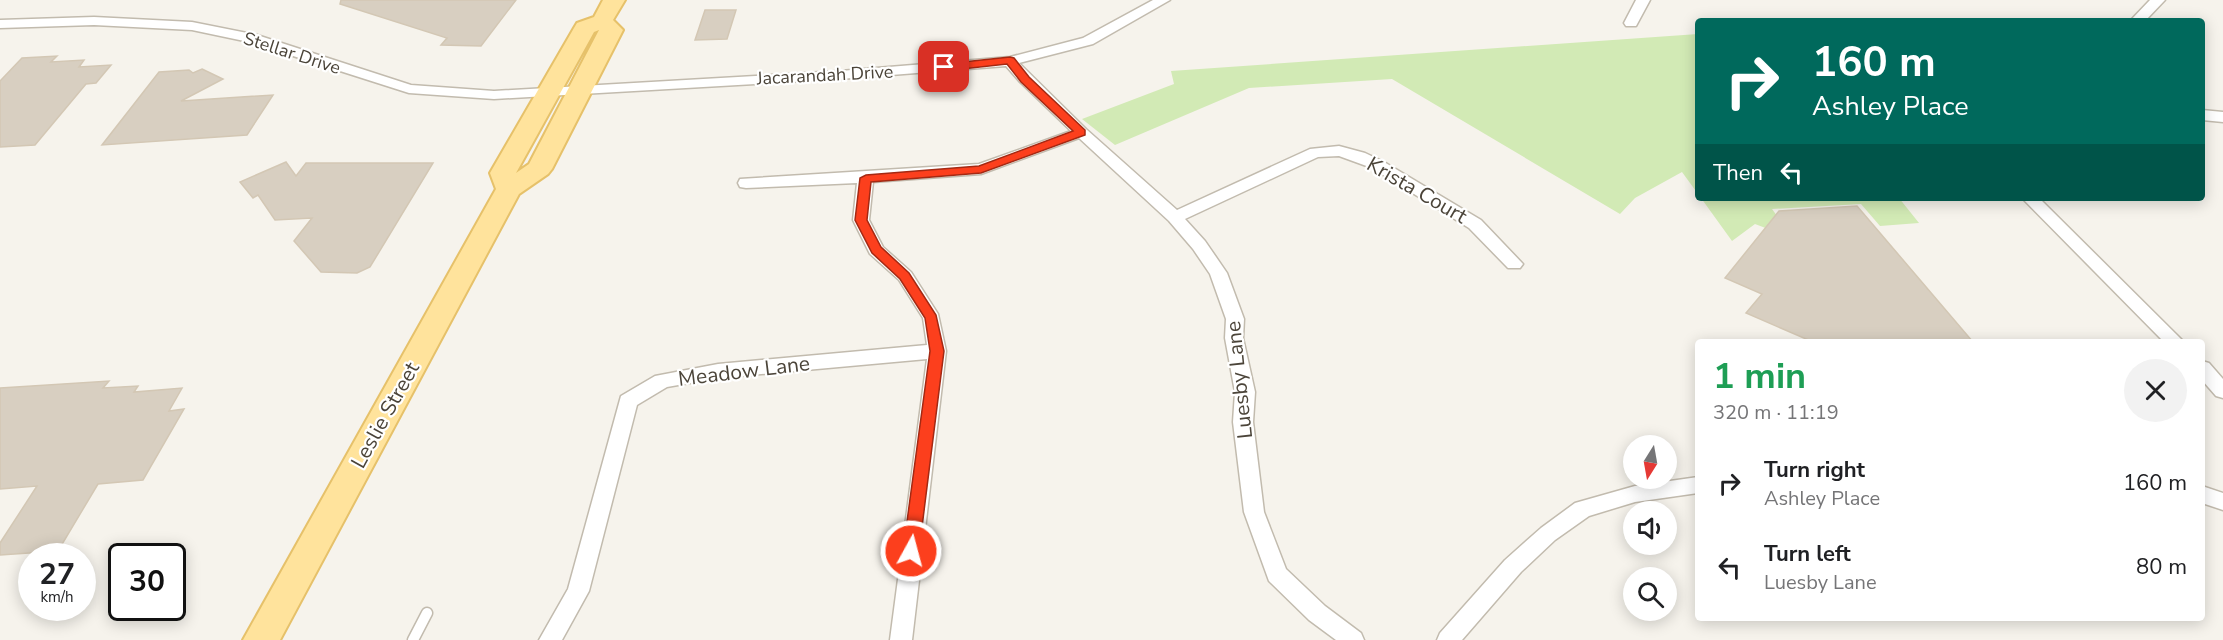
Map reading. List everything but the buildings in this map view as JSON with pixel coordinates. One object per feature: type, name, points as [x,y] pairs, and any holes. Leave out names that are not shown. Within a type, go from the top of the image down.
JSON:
[{"type":"main road","name":"Leslie Street","points":[[509,189],[503,172],[585,28],[602,21],[614,0]]},
{"type":"main road","name":"Leslie Street","points":[[261,640],[509,189],[539,170],[612,30],[602,21]]},
{"type":"street","name":"Jacarandah Drive","points":[[581,90],[840,75],[1010,61],[1088,40],[1164,0]]},
{"type":"street","points":[[1631,23],[1643,0]]},
{"type":"street","points":[[2140,18],[2157,0]]},
{"type":"street","name":"Stellar Drive","points":[[0,24],[94,21],[192,26],[252,38],[409,89],[494,95],[581,90]]},
{"type":"street","name":"Luesby Lane","points":[[1010,61],[1025,79],[1081,132],[1175,217],[1199,245],[1218,273],[1235,319],[1234,338],[1245,392],[1243,422],[1254,512],[1277,574],[1317,613],[1353,640]]},
{"type":"street","points":[[2205,115],[2223,117]]},
{"type":"street","points":[[746,183],[866,178],[981,169],[1081,132]]},
{"type":"street","name":"Krista Court","points":[[1175,217],[1315,152],[1339,152],[1359,156],[1378,165],[1475,224],[1514,264]]},
{"type":"street","points":[[866,178],[861,220],[876,250],[905,276],[932,318],[937,351],[901,640]]},
{"type":"street","points":[[2033,201],[2172,339]]},
{"type":"street","name":"Meadow Lane","points":[[550,640],[578,591],[628,401],[662,381],[718,371],[937,351]]},
{"type":"street","points":[[2205,371],[2223,391]]},
{"type":"street","points":[[1448,640],[1513,566],[1548,534],[1582,508],[1635,494],[1695,485]]},
{"type":"street","points":[[2205,495],[2223,502]]},
{"type":"lane","points":[[413,640],[428,613]]},
{"type":"green space","points":[[1695,34],[1695,190],[1682,172],[1635,198],[1620,214],[1392,79],[1249,88],[1115,145],[1082,119],[1174,84],[1171,71]]},
{"type":"green space","points":[[1703,201],[1901,201],[1919,223],[1880,226],[1861,204],[1772,209],[1783,224],[1813,246],[1755,224],[1732,241]]},
{"type":"route","points":[[911,551],[937,351],[932,318],[905,276],[876,250],[861,220],[866,178],[981,169],[1081,132],[1025,79],[1010,61],[944,67]]}]
